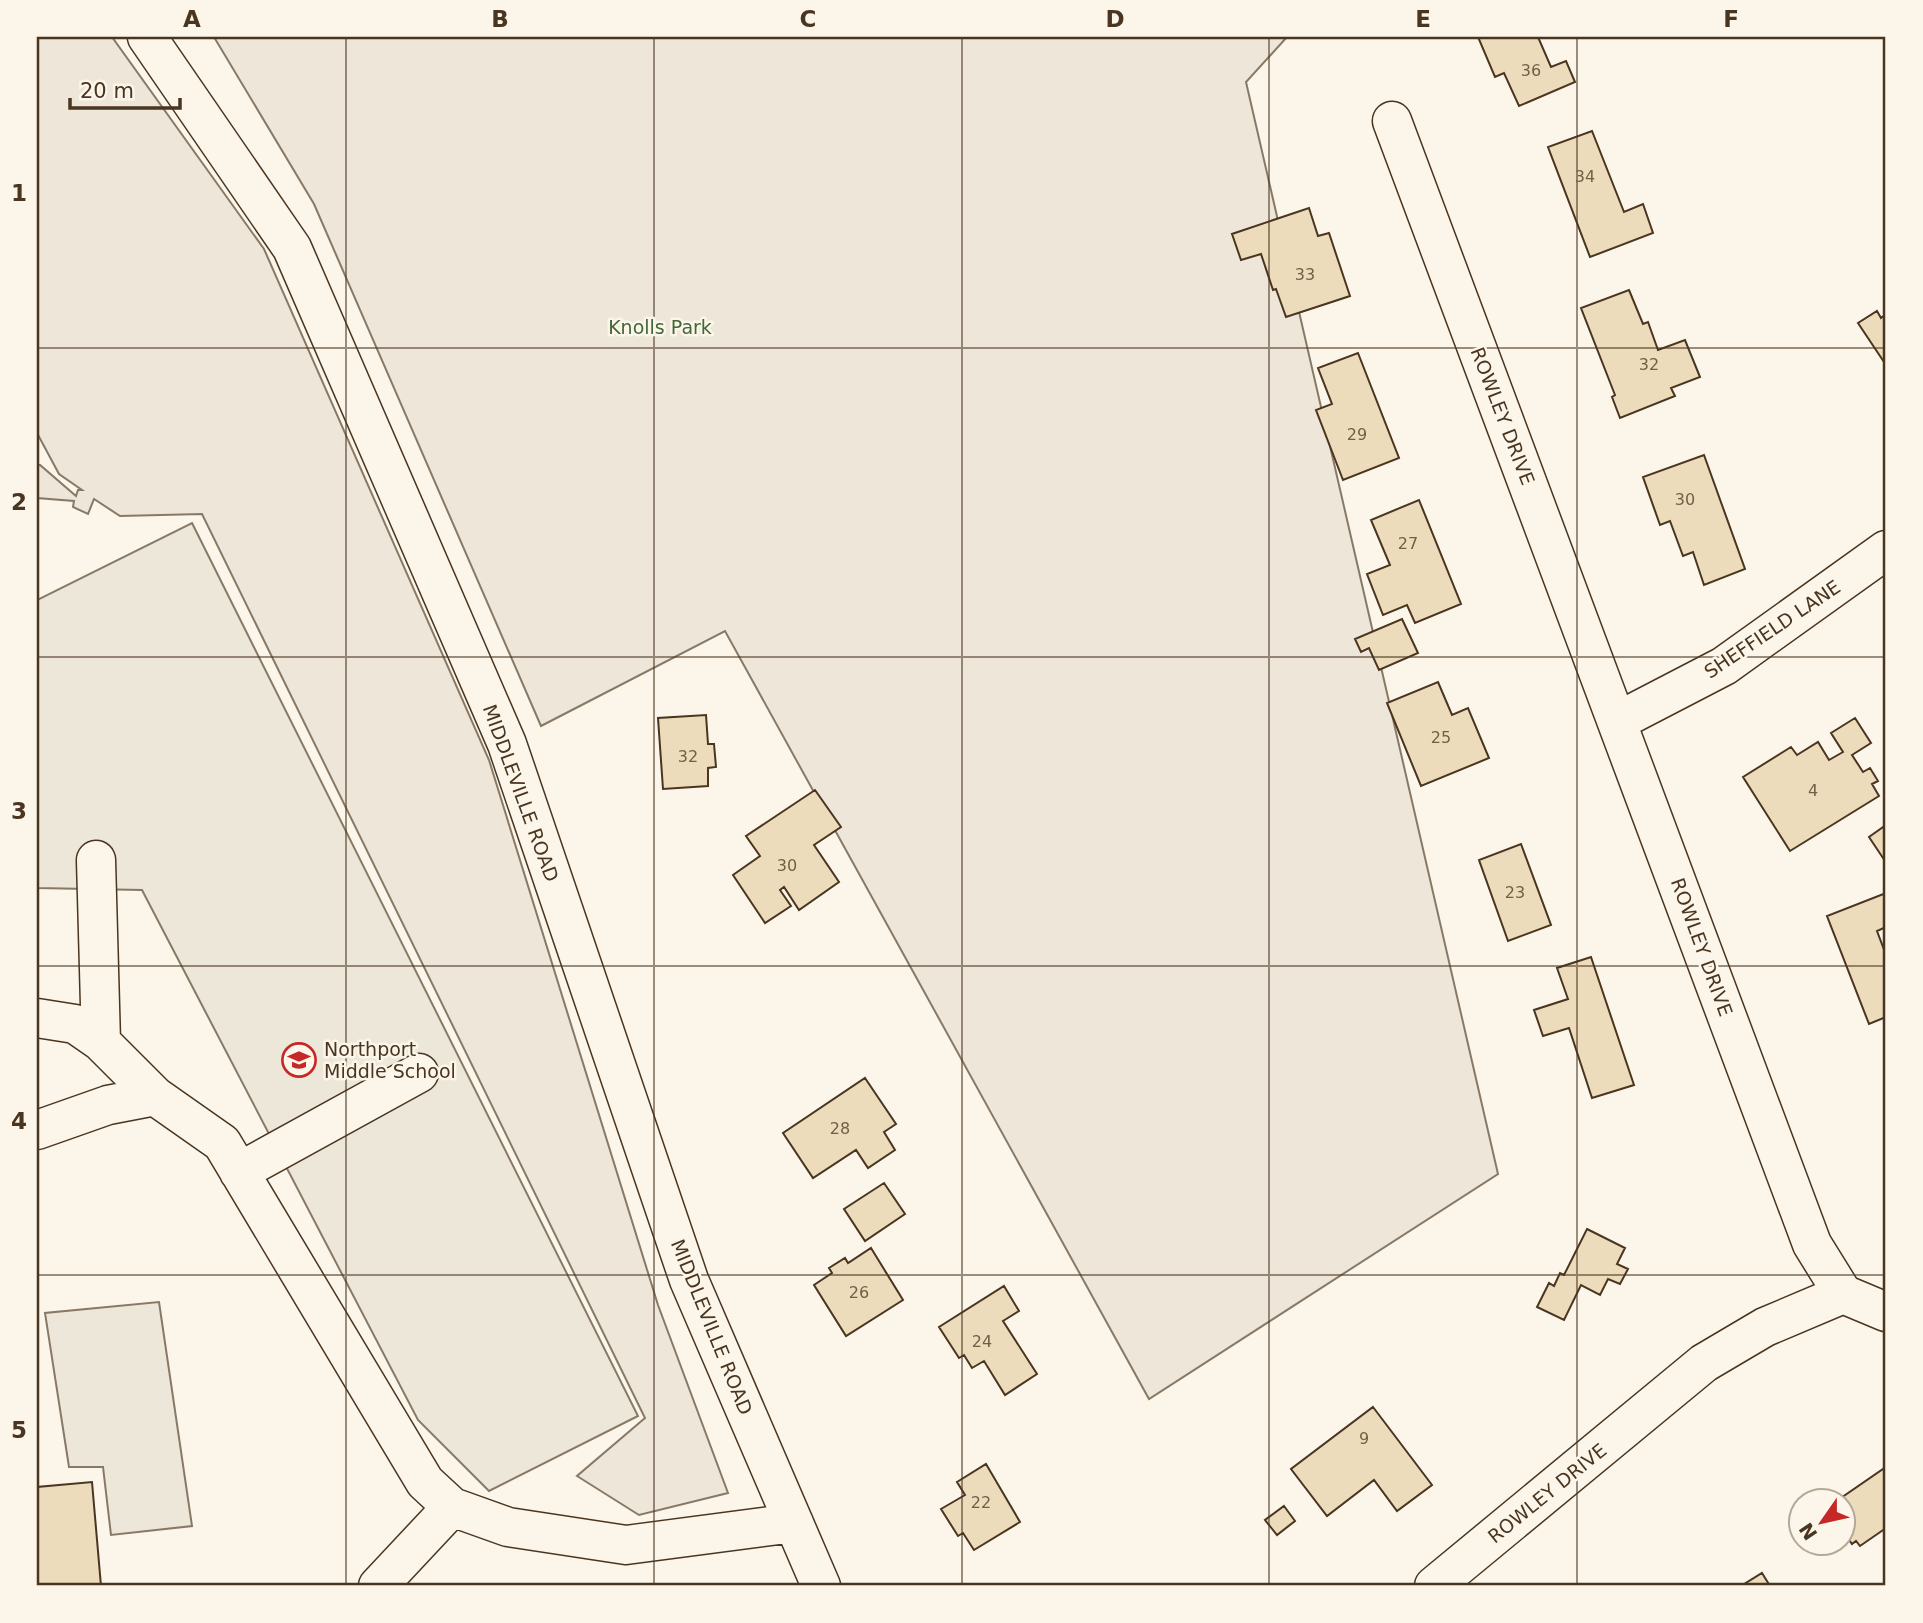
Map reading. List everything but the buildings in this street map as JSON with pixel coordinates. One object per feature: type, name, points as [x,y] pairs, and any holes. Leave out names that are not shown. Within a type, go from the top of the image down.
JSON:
[{"type":"street","name":"MIDDLEVILLE ROAD","points":[[147,37],[292,248],[303,273],[507,744],[689,1280],[821,1586]]},
{"type":"street","name":"ROWLEY DRIVE","points":[[1392,121],[1812,1244],[1843,1294],[1766,1327],[1704,1363],[1434,1586]]},
{"type":"street","name":"SHEFFIELD LANE","points":[[1618,721],[1724,666],[1886,550]]},
{"type":"street","points":[[96,860],[101,1042]]},
{"type":"street","points":[[37,1018],[75,1024],[101,1042],[155,1096],[222,1143],[425,1482],[452,1507],[508,1527],[626,1545],[794,1523]]},
{"type":"street","points":[[239,1172],[419,1073]]},
{"type":"street","points":[[37,1130],[108,1105],[155,1096]]},
{"type":"street","points":[[1843,1294],[1886,1312]]},
{"type":"street","points":[[378,1586],[452,1507]]},
{"type":"green space","points":[[37,37],[112,37],[264,249],[489,760],[658,1305],[728,1493],[639,1515],[577,1476],[645,1418],[202,514],[120,516],[94,499],[88,514],[73,507],[74,501],[37,498],[37,466],[40,465],[76,496],[78,490],[82,490],[59,474],[37,433]]},
{"type":"green space","name":"Knolls Park","points":[[214,37],[1287,37],[1246,82],[1498,1174],[1149,1399],[725,631],[541,726],[314,204]]},
{"type":"shaded area","points":[[192,523],[638,1416],[489,1491],[418,1420],[142,890],[37,888],[37,600]]},
{"type":"shaded area","points":[[159,1302],[192,1526],[111,1535],[103,1467],[69,1467],[45,1313]]},
{"type":"place","name":"Northport Middle School","points":[[299,1060]]}]
